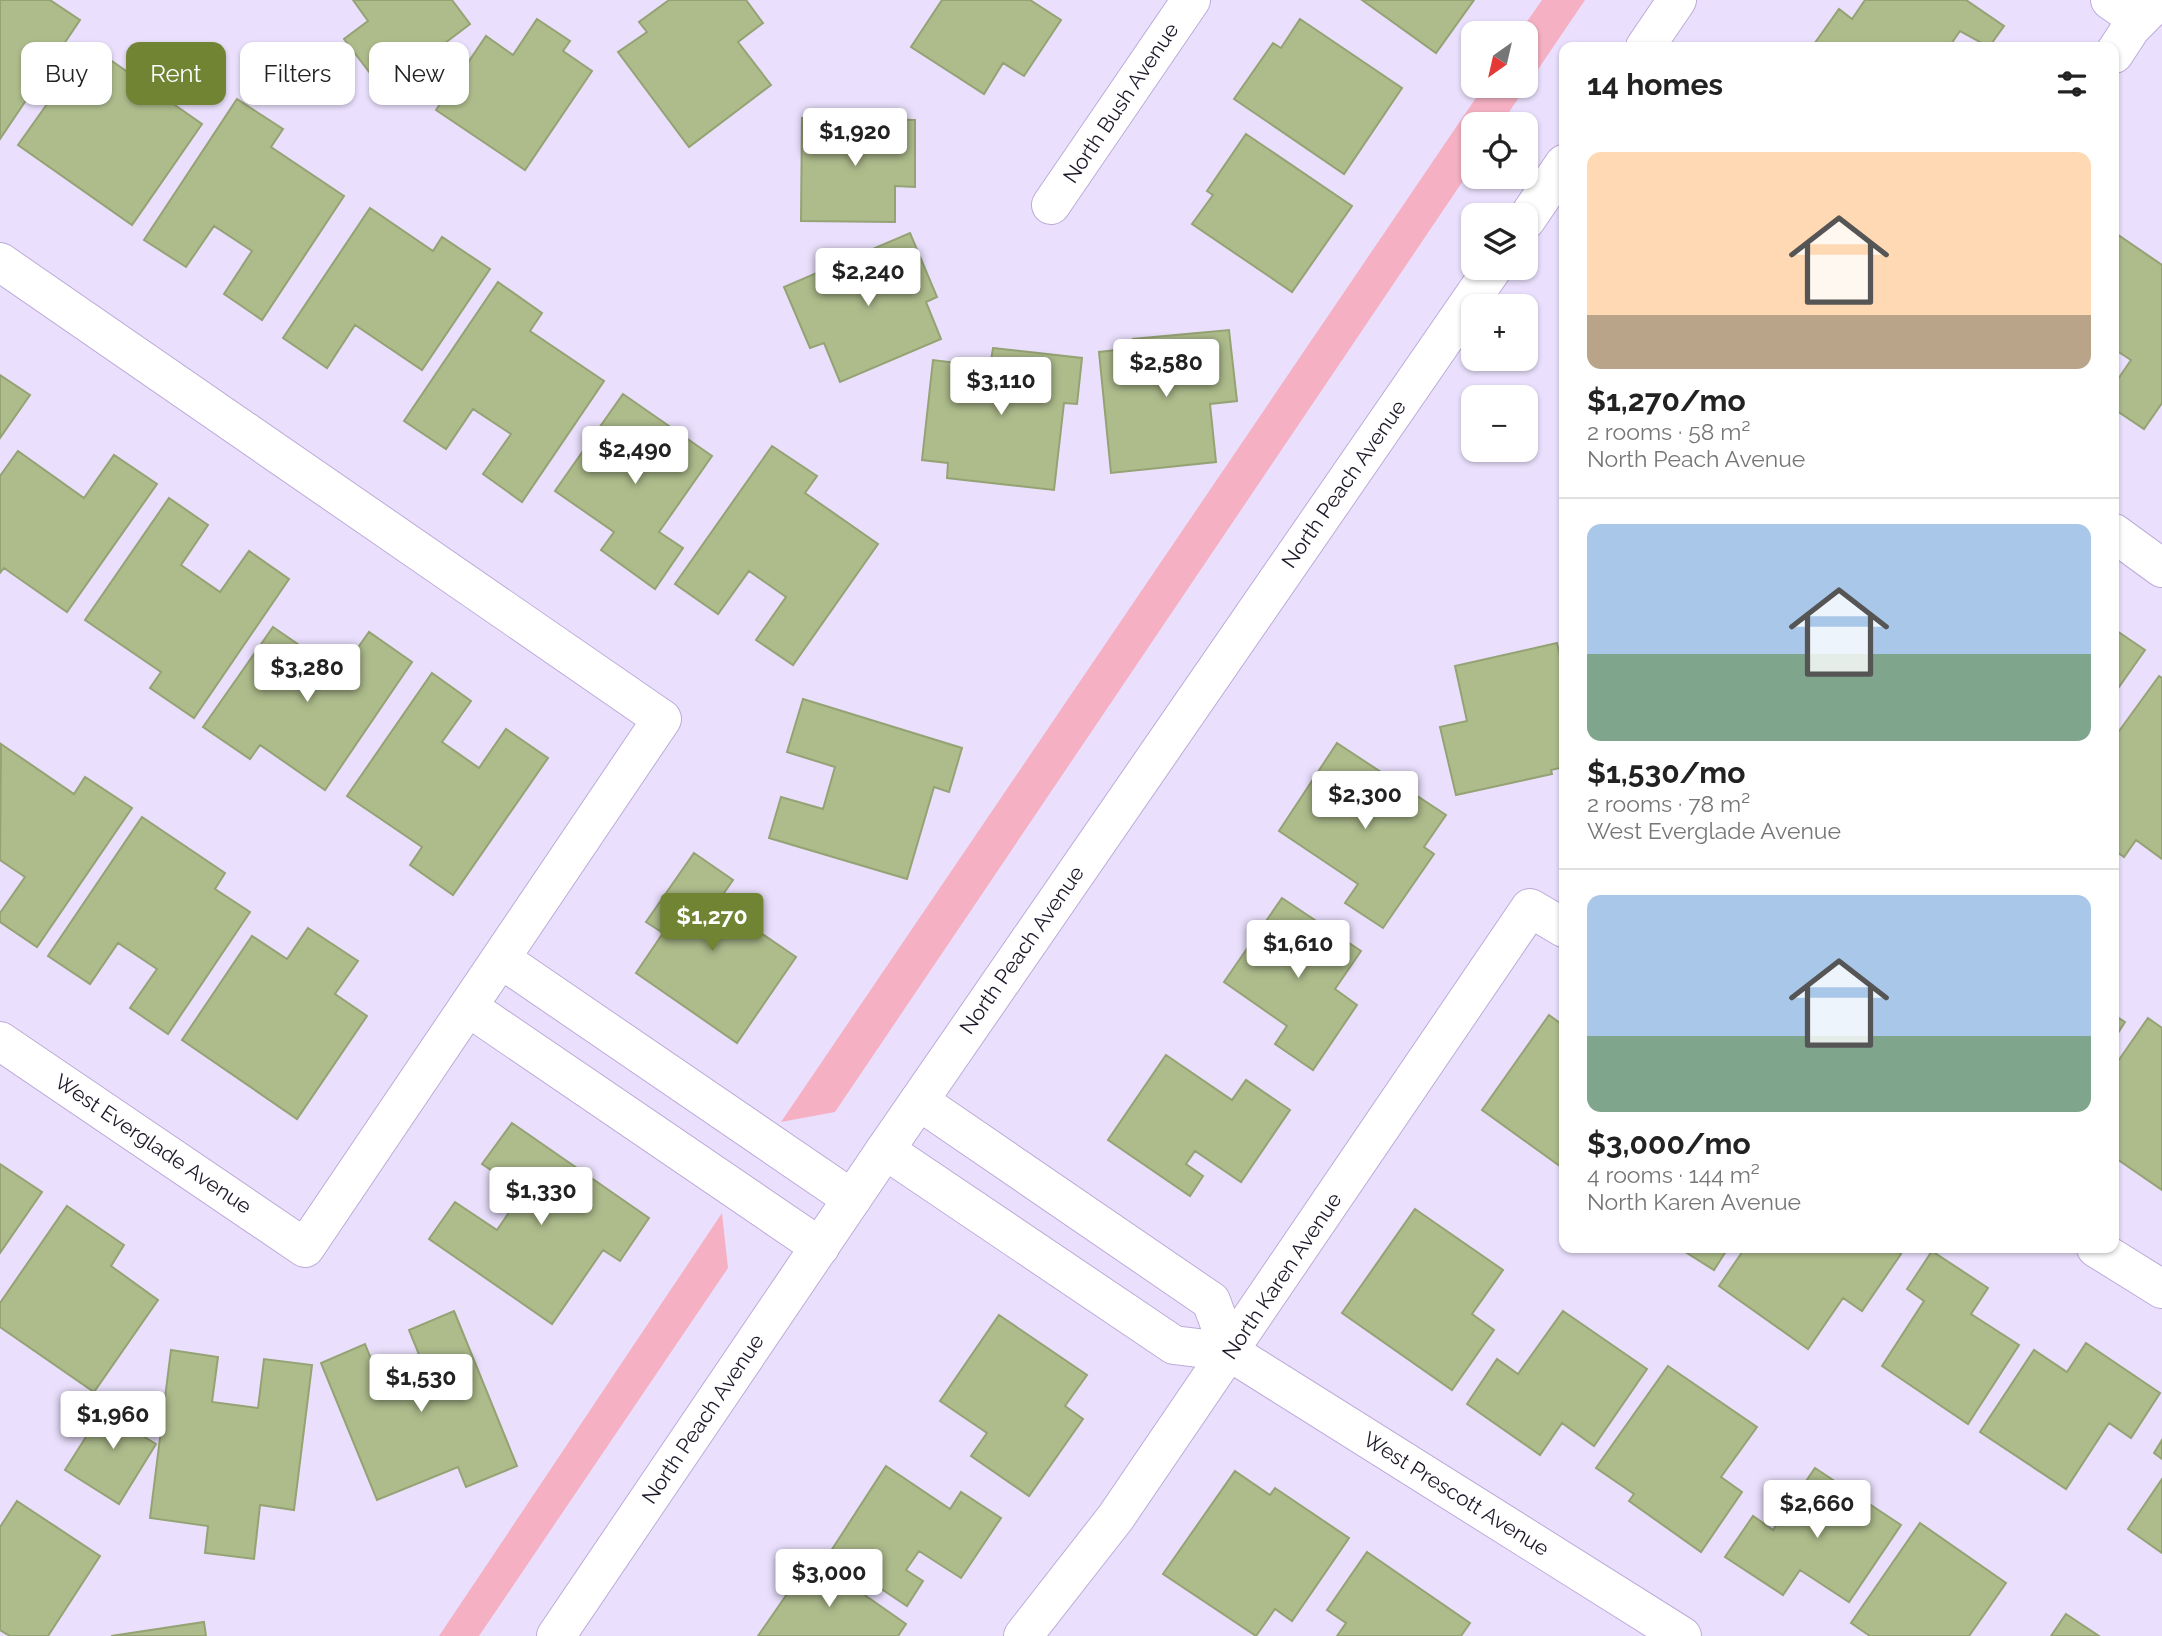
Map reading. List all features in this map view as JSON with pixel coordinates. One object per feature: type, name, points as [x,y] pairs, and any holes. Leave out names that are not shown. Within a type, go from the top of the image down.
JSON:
[{"type":"street","name":"North Bush Avenue","points":[[1051,205],[1191,0]]},
{"type":"street","points":[[1648,42],[1677,0]]},
{"type":"street","points":[[2119,43],[2136,7]]},
{"type":"street","points":[[1538,203],[1559,171]]},
{"type":"street","points":[[0,262],[662,719],[468,1007],[820,1247]]},
{"type":"street","name":"North Peach Avenue","points":[[556,1636],[885,1150],[1485,280]]},
{"type":"street","points":[[2119,537],[2162,568]]},
{"type":"street","name":"North Karen Avenue","points":[[1023,1636],[1116,1517],[1530,908],[1559,925]]},
{"type":"street","points":[[501,959],[852,1199]]},
{"type":"street","name":"West Everglade Avenue","points":[[0,1041],[305,1248],[468,1007]]},
{"type":"street","points":[[919,1101],[1211,1301],[1230,1352]]},
{"type":"street","name":"West Prescott Avenue","points":[[885,1150],[1174,1345],[1230,1352],[1682,1636]]},
{"type":"street","points":[[2104,1253],[2162,1289]]},
{"type":"shaded area","points":[[1542,0],[1585,0],[1538,69],[1538,21],[1527,21]]},
{"type":"shaded area","points":[[1476,98],[1519,98],[1509,112],[1466,112]]},
{"type":"shaded area","points":[[1461,120],[1461,184],[835,1112],[781,1122]]},
{"type":"shaded area","points":[[722,1213],[728,1268],[479,1636],[439,1636]]},
{"type":"building","points":[[0,0],[50,0],[80,20],[65,42],[21,42],[23,105],[0,139]]},
{"type":"building","points":[[353,0],[452,0],[470,24],[446,42],[369,42],[369,72],[355,53],[355,42],[346,42],[344,39],[368,21]]},
{"type":"building","points":[[669,0],[746,0],[763,23],[738,42],[771,85],[689,147],[618,52],[647,32],[639,22]]},
{"type":"building","points":[[942,0],[1030,0],[1061,20],[1024,76],[1003,63],[984,94],[911,47]]},
{"type":"building","points":[[1362,0],[1474,0],[1436,53]]},
{"type":"building","points":[[1865,0],[1966,0],[2004,26],[1993,42],[1980,42],[1960,31],[1952,42],[1816,42],[1839,9],[1852,19]]},
{"type":"building","points":[[537,19],[570,41],[563,51],[592,71],[525,170],[436,110],[439,105],[469,105],[469,61],[486,36],[513,55]]},
{"type":"building","points":[[1300,19],[1402,88],[1344,174],[1234,99],[1273,43],[1281,48]]},
{"type":"building","points":[[112,61],[126,71],[126,105],[175,105],[202,124],[132,225],[18,145],[46,105],[112,105]]},
{"type":"building","points":[[237,99],[240,105],[246,105],[283,129],[271,147],[344,196],[262,320],[224,294],[252,251],[214,226],[186,267],[144,240]]},
{"type":"building","points":[[802,118],[915,120],[915,187],[895,186],[895,222],[801,221]]},
{"type":"building","points":[[1246,134],[1352,206],[1292,292],[1192,224],[1213,195],[1207,191]]},
{"type":"building","points":[[370,208],[433,251],[442,237],[490,269],[422,370],[355,325],[327,368],[283,338]]},
{"type":"building","points":[[910,233],[937,297],[926,302],[941,339],[840,382],[824,343],[810,348],[784,287]]},
{"type":"building","points":[[2119,235],[2162,265],[2162,403],[2144,429],[2119,412],[2119,378],[2131,360],[2119,352]]},
{"type":"building","points":[[498,282],[542,313],[530,331],[604,381],[522,502],[483,474],[511,434],[473,409],[446,449],[404,421]]},
{"type":"building","points":[[1229,330],[1237,401],[1210,404],[1216,462],[1111,473],[1099,352],[1135,348],[1133,339]]},
{"type":"building","points":[[993,348],[1082,358],[1077,404],[1064,403],[1054,490],[947,478],[948,463],[922,460],[933,360],[990,367]]},
{"type":"building","points":[[0,375],[30,395],[0,438]]},
{"type":"building","points":[[623,394],[712,456],[659,532],[683,548],[655,589],[601,550],[614,532],[555,491]]},
{"type":"building","points":[[772,446],[817,476],[805,493],[878,544],[793,665],[756,640],[786,597],[749,571],[718,614],[675,584]]},
{"type":"building","points":[[18,451],[84,498],[114,455],[157,484],[67,612],[4,568],[0,573],[0,476]]},
{"type":"building","points":[[169,498],[208,525],[181,565],[220,592],[249,551],[289,579],[194,718],[150,688],[161,672],[85,620]]},
{"type":"building","points":[[273,627],[340,673],[369,632],[412,662],[325,790],[260,745],[250,759],[203,727]]},
{"type":"building","points":[[2119,632],[2145,650],[2119,687]]},
{"type":"building","points":[[1557,643],[1559,768],[1551,770],[1552,774],[1456,795],[1440,727],[1467,721],[1455,666]]},
{"type":"building","points":[[432,673],[471,701],[442,742],[479,768],[506,729],[548,758],[453,895],[410,865],[422,847],[347,796]]},
{"type":"building","points":[[2159,676],[2162,678],[2162,859],[2136,840],[2124,857],[2119,854],[2119,731]]},
{"type":"building","points":[[803,699],[962,748],[949,792],[934,787],[907,879],[769,838],[781,797],[823,809],[835,767],[787,752]]},
{"type":"building","points":[[1337,743],[1446,815],[1424,847],[1434,854],[1383,928],[1345,903],[1358,884],[1279,831]]},
{"type":"building","points":[[1,744],[74,794],[85,777],[132,808],[37,947],[0,922],[0,913],[25,877],[0,860]]},
{"type":"building","points":[[142,817],[225,873],[215,889],[250,912],[168,1034],[130,1008],[157,969],[118,943],[90,984],[48,956]]},
{"type":"building","points":[[694,853],[733,880],[717,903],[796,957],[737,1043],[636,973],[663,933],[646,922]]},
{"type":"building","points":[[1282,898],[1361,951],[1335,989],[1357,1005],[1313,1070],[1275,1044],[1287,1026],[1224,982]]},
{"type":"building","points":[[308,928],[358,961],[335,994],[367,1016],[297,1119],[182,1040],[252,936],[287,959]]},
{"type":"building","points":[[1549,1015],[1559,1022],[1559,1165],[1482,1110]]},
{"type":"building","points":[[2119,1018],[2125,1022],[2119,1031]]},
{"type":"building","points":[[2148,1018],[2162,1028],[2162,1190],[2119,1160],[2119,1060]]},
{"type":"building","points":[[1166,1055],[1232,1100],[1246,1080],[1290,1110],[1241,1182],[1195,1151],[1186,1164],[1203,1176],[1190,1196],[1108,1140]]},
{"type":"building","points":[[512,1123],[649,1218],[620,1261],[603,1250],[552,1324],[429,1239],[455,1202],[497,1230],[523,1192],[482,1164]]},
{"type":"building","points":[[0,1164],[42,1192],[0,1253]]},
{"type":"building","points":[[67,1206],[124,1245],[111,1266],[158,1300],[94,1392],[0,1327],[0,1303]]},
{"type":"building","points":[[1415,1209],[1503,1270],[1472,1314],[1494,1330],[1452,1390],[1342,1313]]},
{"type":"building","points":[[1687,1253],[1725,1253],[1714,1270]]},
{"type":"building","points":[[1742,1253],[1901,1254],[1862,1311],[1843,1298],[1808,1349],[1719,1286]]},
{"type":"building","points":[[1931,1253],[1935,1253],[1988,1288],[1971,1314],[2019,1345],[1968,1424],[1882,1366],[1924,1301],[1907,1289]]},
{"type":"building","points":[[454,1311],[517,1466],[466,1487],[458,1467],[377,1500],[321,1363],[365,1344],[384,1391],[427,1374],[409,1330]]},
{"type":"building","points":[[1563,1311],[1647,1369],[1594,1446],[1562,1423],[1540,1455],[1467,1404],[1497,1359],[1518,1374]]},
{"type":"building","points":[[999,1315],[1087,1375],[1065,1406],[1083,1419],[1029,1496],[971,1456],[987,1433],[940,1401]]},
{"type":"building","points":[[2086,1343],[2160,1393],[2131,1438],[2109,1423],[2066,1489],[1980,1432],[2034,1350],[2067,1372]]},
{"type":"building","points":[[171,1350],[218,1357],[212,1402],[258,1408],[264,1359],[312,1365],[294,1510],[260,1505],[254,1559],[205,1553],[208,1526],[150,1518]]},
{"type":"building","points":[[1668,1366],[1757,1427],[1721,1477],[1742,1492],[1701,1552],[1629,1501],[1634,1494],[1596,1468]]},
{"type":"building","points":[[112,1396],[152,1421],[143,1436],[156,1444],[119,1504],[65,1470]]},
{"type":"building","points":[[2162,1440],[2162,1459],[2154,1453]]},
{"type":"building","points":[[886,1466],[950,1509],[961,1492],[1001,1518],[961,1578],[919,1551],[906,1570],[923,1581],[907,1606],[829,1554]]},
{"type":"building","points":[[1815,1468],[1901,1525],[1849,1602],[1800,1570],[1783,1595],[1725,1557],[1753,1516],[1773,1530]]},
{"type":"building","points":[[1235,1471],[1270,1495],[1275,1488],[1349,1538],[1292,1621],[1275,1609],[1256,1636],[1163,1574]]},
{"type":"building","points":[[2162,1479],[2162,1553],[2128,1529]]},
{"type":"building","points":[[17,1501],[100,1556],[48,1636],[10,1636],[0,1630],[0,1527]]},
{"type":"building","points":[[1920,1523],[2006,1583],[1969,1636],[1870,1636],[1851,1623]]},
{"type":"building","points":[[1367,1552],[1470,1623],[1461,1636],[1337,1636],[1346,1623],[1327,1610]]},
{"type":"building","points":[[812,1558],[906,1624],[898,1636],[758,1636]]},
{"type":"building","points":[[2066,1614],[2099,1636],[2051,1636]]},
{"type":"building","points":[[204,1622],[206,1636],[111,1636]]}]
